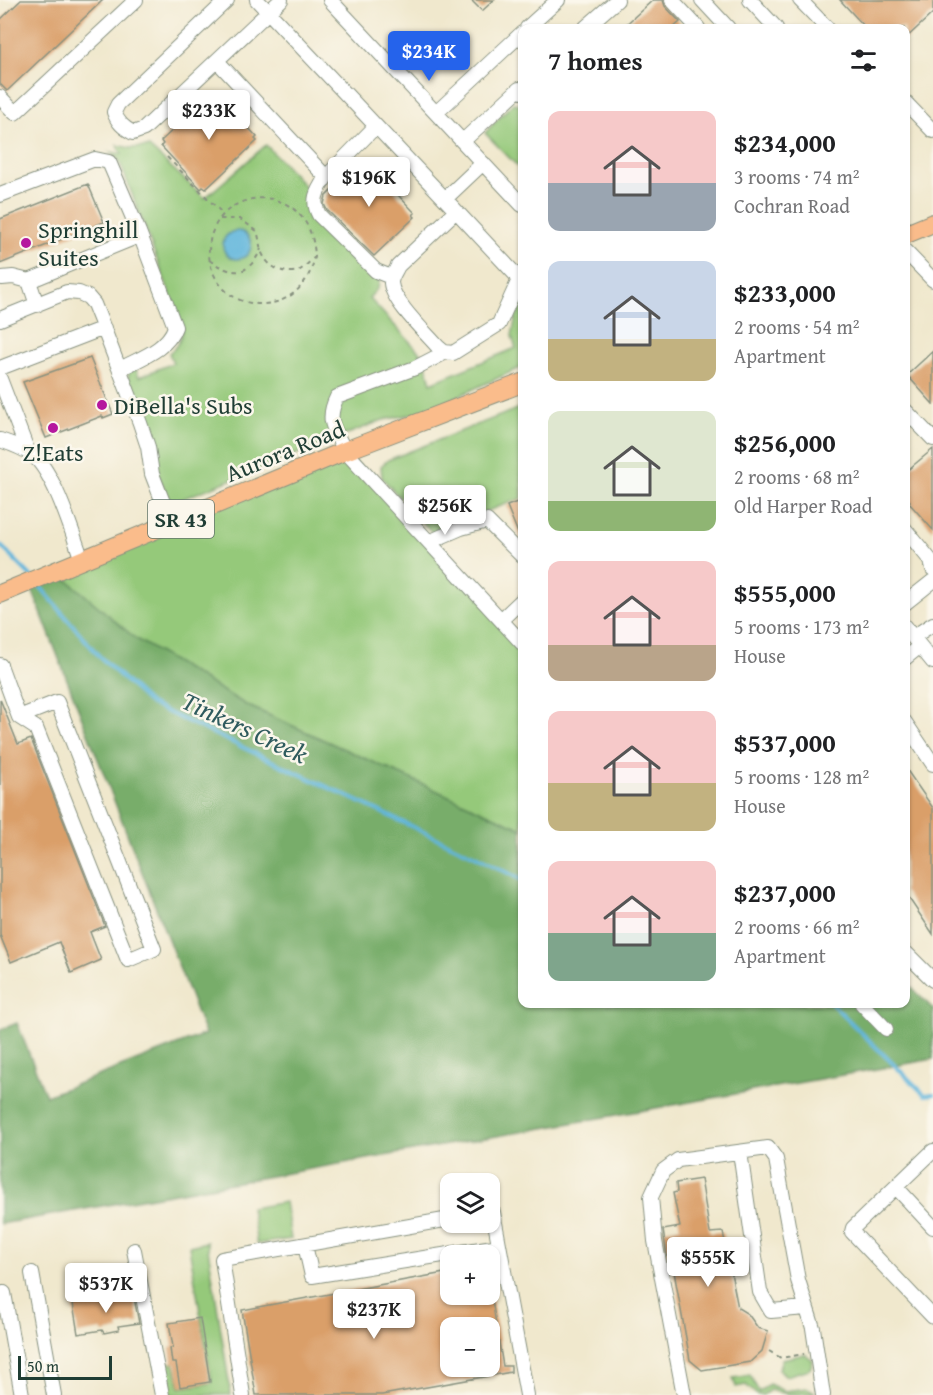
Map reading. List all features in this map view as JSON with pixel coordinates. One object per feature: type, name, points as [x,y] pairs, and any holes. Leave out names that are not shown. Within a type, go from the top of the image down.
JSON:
[{"type":"main road","points":[[910,233],[933,223]]},
{"type":"main road","name":"Aurora Road","points":[[0,594],[345,452],[518,385]]},
{"type":"street","points":[[0,97],[15,113],[136,0]]},
{"type":"street","points":[[227,0],[118,104],[114,112],[117,121],[133,133],[144,129],[281,0]]},
{"type":"street","points":[[257,0],[516,274],[518,282],[499,324],[453,353],[438,347],[396,298],[391,286],[392,277],[398,266],[456,211]]},
{"type":"street","points":[[330,0],[518,201]]},
{"type":"street","points":[[531,24],[558,0]]},
{"type":"street","points":[[589,24],[616,0]]},
{"type":"street","points":[[672,0],[694,24]]},
{"type":"street","points":[[702,0],[724,24]]},
{"type":"street","points":[[750,0],[772,24]]},
{"type":"street","points":[[800,0],[823,24]]},
{"type":"street","points":[[436,113],[518,37]]},
{"type":"street","points":[[217,61],[326,177]]},
{"type":"street","points":[[463,141],[518,92]]},
{"type":"street","points":[[910,107],[933,131]]},
{"type":"street","points":[[376,126],[326,177],[315,198],[315,207],[319,215],[376,271],[392,277]]},
{"type":"street","points":[[0,195],[95,159],[109,162],[139,232],[175,327],[172,336],[162,346],[120,369]]},
{"type":"street","points":[[445,199],[483,163]]},
{"type":"street","points":[[505,186],[518,188]]},
{"type":"street","points":[[2,278],[13,277],[29,281],[136,237],[139,232]]},
{"type":"street","points":[[910,256],[933,280]]},
{"type":"street","points":[[29,281],[37,304]]},
{"type":"street","points":[[0,319],[67,292],[79,293],[88,297],[104,328],[140,423],[152,474],[171,523]]},
{"type":"street","points":[[0,368],[104,328]]},
{"type":"street","points":[[446,352],[415,368],[337,397],[331,409],[330,421],[345,452],[518,639]]},
{"type":"street","points":[[0,379],[28,452]]},
{"type":"street","points":[[910,415],[933,439]]},
{"type":"street","points":[[0,440],[21,447],[43,466],[55,490],[82,560]]},
{"type":"street","points":[[429,542],[461,528],[487,521],[518,552]]},
{"type":"street","points":[[910,535],[932,561],[933,570]]},
{"type":"street","points":[[910,599],[933,581]]},
{"type":"street","points":[[501,620],[518,604]]},
{"type":"street","points":[[933,624],[912,636],[933,662]]},
{"type":"street","points":[[0,665],[19,717],[36,728],[128,960],[154,949],[57,702],[19,717]]},
{"type":"street","points":[[910,730],[933,764]]},
{"type":"street","points":[[910,957],[933,980]]},
{"type":"street","points":[[866,1008],[886,1029]]},
{"type":"street","points":[[684,1395],[655,1241],[651,1197],[663,1171],[678,1161],[768,1148],[776,1159],[798,1280],[813,1328],[823,1395]]},
{"type":"street","points":[[740,1152],[760,1292],[771,1311],[806,1308]]},
{"type":"street","points":[[931,1158],[896,1187],[853,1228],[852,1232],[933,1317]]},
{"type":"street","points":[[896,1187],[933,1227]]},
{"type":"street","points":[[243,1395],[222,1259],[440,1221]]},
{"type":"street","points":[[305,1245],[312,1276],[440,1255]]},
{"type":"street","points":[[134,1250],[162,1395]]},
{"type":"street","points":[[500,1252],[522,1394]]},
{"type":"street","points":[[32,1273],[54,1395]]},
{"type":"street","points":[[4,1293],[22,1395]]},
{"type":"path","points":[[167,157],[223,214]]},
{"type":"path","points":[[252,198],[269,198],[285,203],[298,212],[308,225],[314,240],[315,257],[310,273],[300,288],[287,298],[271,303],[254,304],[238,299],[224,289],[214,276],[209,260],[209,243],[214,227],[223,214],[237,204],[252,198]]},
{"type":"path","points":[[220,219],[232,218],[248,223],[257,231],[261,249],[270,265],[279,270],[291,272],[301,269],[315,257]]},
{"type":"path","points":[[209,260],[222,269],[234,272],[244,271],[255,261],[261,249]]},
{"type":"green space","points":[[513,103],[518,104],[518,167],[485,133]]},
{"type":"green space","points":[[117,145],[130,148],[149,147],[205,198],[266,145],[313,195],[313,212],[381,273],[378,288],[369,298],[424,357],[431,383],[516,348],[512,336],[518,307],[518,369],[423,412],[383,420],[177,501],[168,498],[155,467],[128,378],[129,371],[135,366],[139,377],[173,363],[169,353],[179,341],[182,325],[119,160],[110,152],[122,154]]},
{"type":"green space","points":[[518,409],[518,500],[432,532],[382,478],[381,466],[388,460]]},
{"type":"green space","points":[[345,451],[518,639],[518,827],[246,705],[136,639],[57,571]]},
{"type":"green space","points":[[57,571],[136,639],[246,705],[518,827],[518,1008],[910,1008],[910,986],[933,1009],[933,1059],[0,1224],[0,1030],[17,1023],[46,1096],[205,1034],[29,582]]},
{"type":"green space","points":[[285,1202],[291,1239],[257,1244],[251,1208]]},
{"type":"green space","points":[[207,1242],[231,1395],[169,1395],[163,1363],[174,1363],[180,1388],[212,1383],[189,1246]]},
{"type":"green space","points":[[805,1354],[813,1360],[810,1369],[786,1376],[779,1369],[782,1359]]},
{"type":"green space","points":[[750,1375],[759,1392],[769,1384],[784,1391],[808,1388],[815,1392],[792,1394],[770,1390],[763,1395],[757,1395],[746,1385],[736,1387],[733,1378]]},
{"type":"water","points":[[237,231],[247,235],[251,245],[247,255],[237,259],[227,255],[223,245],[227,235]]},
{"type":"building","points":[[21,0],[103,0],[7,91],[0,84],[0,20]]},
{"type":"building","points":[[471,0],[494,0],[482,11]]},
{"type":"building","points":[[653,0],[663,0],[665,6],[680,22],[678,24],[626,24]]},
{"type":"building","points":[[840,0],[933,0],[933,13],[910,34],[910,24],[862,24]]},
{"type":"building","points":[[212,93],[217,94],[257,137],[255,139],[257,141],[206,189],[203,187],[201,189],[161,146],[163,144],[161,141]]},
{"type":"building","points":[[362,161],[367,162],[415,213],[413,215],[415,217],[374,256],[327,210],[324,204],[326,196]]},
{"type":"building","name":"Springhill Suites","points":[[88,184],[104,222],[0,264],[0,219]]},
{"type":"building","points":[[933,351],[933,404],[910,378],[910,372]]},
{"type":"building","points":[[90,358],[113,414],[103,418],[102,416],[46,438],[23,382]]},
{"type":"building","points":[[933,449],[933,530],[910,504],[910,468]]},
{"type":"building","points":[[518,502],[518,533],[507,506]]},
{"type":"building","points":[[0,699],[18,744],[31,739],[105,926],[90,932],[101,960],[71,973],[59,942],[11,962],[0,935]]},
{"type":"building","points":[[910,775],[933,808],[933,934],[910,900]]},
{"type":"building","points":[[701,1179],[710,1233],[723,1232],[738,1308],[748,1314],[758,1328],[768,1331],[762,1351],[750,1362],[702,1370],[690,1360],[671,1255],[667,1256],[663,1230],[680,1227],[673,1193],[677,1192],[676,1183]]},
{"type":"building","points":[[440,1274],[440,1305],[493,1305],[495,1317],[440,1317],[440,1377],[483,1377],[382,1395],[256,1395],[242,1310]]},
{"type":"building","points":[[133,1293],[139,1323],[118,1326],[119,1330],[104,1333],[102,1330],[78,1334],[73,1303]]},
{"type":"building","points":[[200,1318],[210,1382],[180,1387],[176,1363],[172,1363],[170,1348],[173,1347],[169,1323]]},
{"type":"building","points":[[500,1348],[503,1366],[511,1366],[511,1372],[500,1374]]},
{"type":"waterway","name":"Tinkers Creek","points":[[0,545],[31,576]]},
{"type":"waterway","name":"Tinkers Creek","points":[[38,584],[99,656],[150,704],[518,878]]},
{"type":"waterway","name":"Tinkers Creek","points":[[836,1008],[925,1095],[933,1094]]},
{"type":"place","name":"Springhill Suites","points":[[26,243]]},
{"type":"place","name":"DiBella's Subs","points":[[102,405]]},
{"type":"place","name":"Z!Eats","points":[[53,428]]}]
